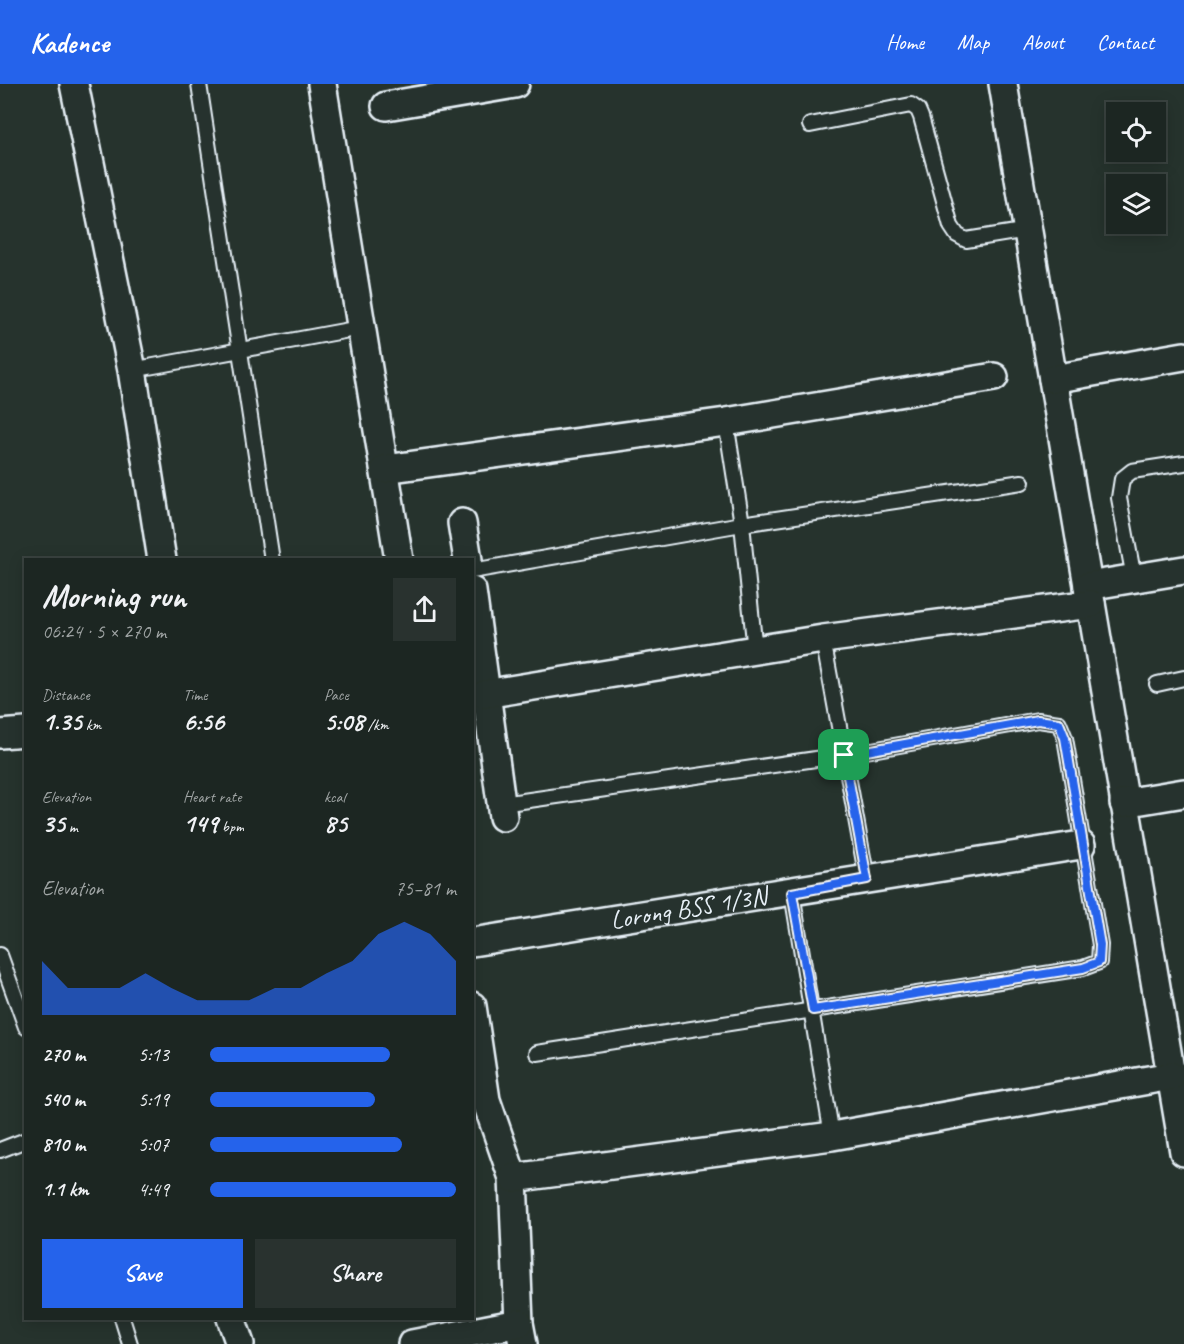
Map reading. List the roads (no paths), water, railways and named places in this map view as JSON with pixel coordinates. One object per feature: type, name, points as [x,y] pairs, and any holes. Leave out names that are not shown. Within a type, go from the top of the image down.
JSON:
[{"type":"street","points":[[74,84],[132,370],[162,558]]},
{"type":"street","points":[[322,84],[399,558]]},
{"type":"street","points":[[386,106],[515,84]]},
{"type":"street","points":[[1003,84],[1184,1152]]},
{"type":"street","points":[[1053,379],[1184,356]]},
{"type":"street","points":[[385,469],[726,422],[994,377]]},
{"type":"street","points":[[462,524],[468,558]]},
{"type":"street","points":[[485,694],[1090,595],[1134,578],[1184,570]]},
{"type":"street","points":[[474,607],[502,811]]},
{"type":"street","points":[[0,735],[24,732]]},
{"type":"street","points":[[1124,803],[1184,793]]},
{"type":"street","name":"Lorong BSS 1/3N","points":[[474,942],[792,893],[1081,845]]},
{"type":"street","points":[[412,1344],[521,1333],[513,1178],[486,1100],[474,1019]]},
{"type":"street","points":[[513,1178],[832,1136],[1170,1076]]},
{"type":"street","points":[[232,1320],[240,1344]]},
{"type":"lane","points":[[199,84],[272,558]]},
{"type":"lane","points":[[810,125],[912,105],[921,117],[951,226],[957,235],[966,240],[1028,230]]},
{"type":"lane","points":[[132,370],[360,328]]},
{"type":"lane","points":[[726,422],[742,524],[755,651]]},
{"type":"lane","points":[[1134,578],[1119,498],[1122,479],[1132,471],[1184,463]]},
{"type":"lane","points":[[474,571],[742,524],[1022,482]]},
{"type":"lane","points":[[823,639],[867,879]]},
{"type":"lane","points":[[1158,684],[1184,678]]},
{"type":"lane","points":[[502,811],[844,755],[1038,720],[1059,723],[1065,738],[1081,845],[1100,945],[1099,962],[1083,968],[537,1053]]},
{"type":"lane","points":[[792,893],[832,1136]]},
{"type":"lane","points":[[0,955],[24,1022]]},
{"type":"lane","points":[[0,1150],[24,1141]]},
{"type":"lane","points":[[123,1320],[130,1344]]}]
